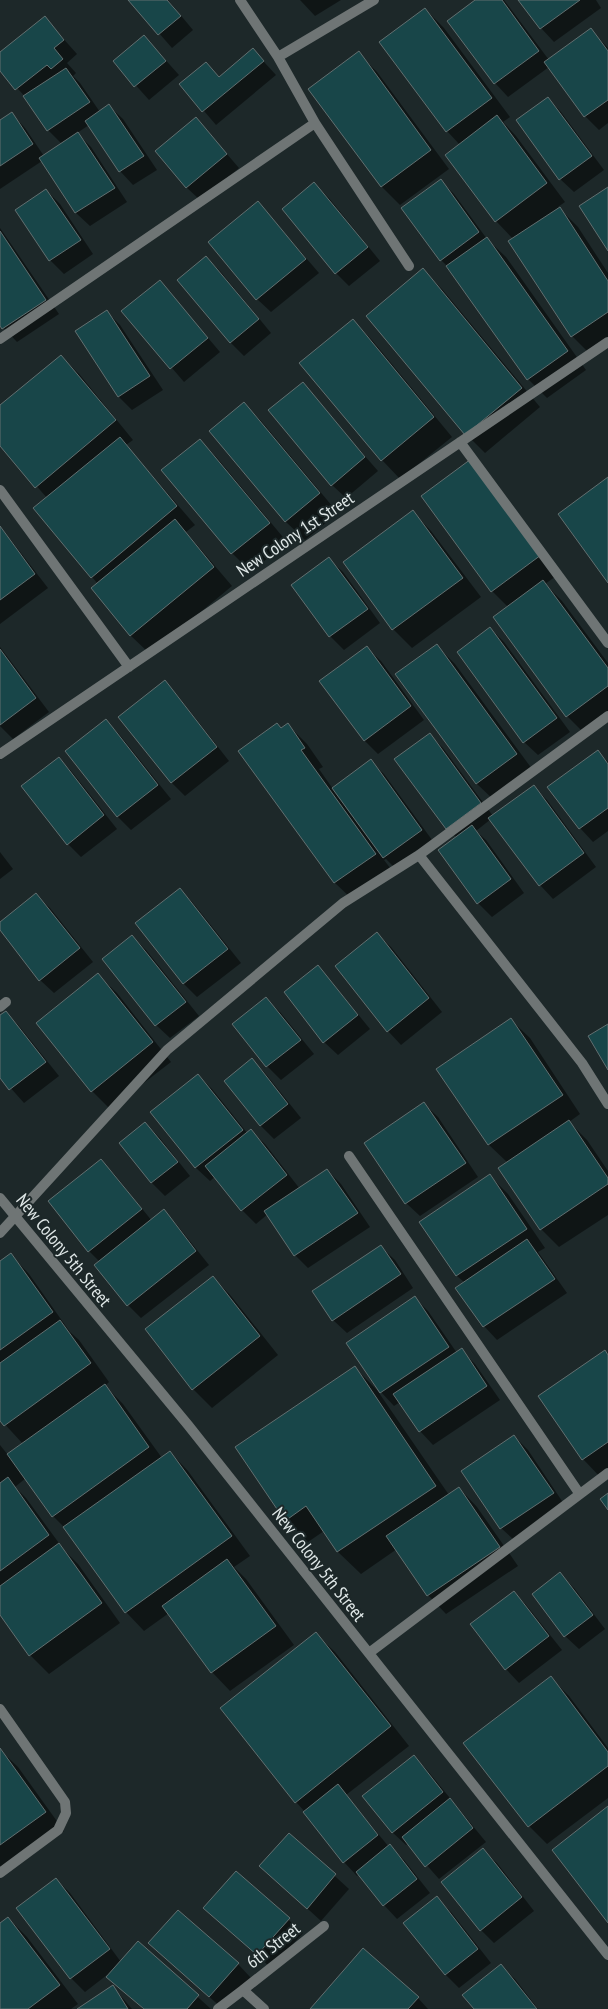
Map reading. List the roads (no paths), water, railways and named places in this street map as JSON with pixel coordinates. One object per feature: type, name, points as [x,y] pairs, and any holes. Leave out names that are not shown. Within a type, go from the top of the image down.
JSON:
[{"type":"street","points":[[240,0],[278,57],[315,123],[409,266]]},
{"type":"street","points":[[278,57],[374,0]]},
{"type":"street","points":[[0,339],[315,123]]},
{"type":"street","name":"New Colony 1st Street","points":[[0,754],[608,342]]},
{"type":"street","points":[[460,442],[608,643]]},
{"type":"street","points":[[0,490],[129,667]]},
{"type":"street","points":[[0,1233],[167,1050],[343,903],[419,855],[608,716]]},
{"type":"street","points":[[419,855],[582,1063],[608,1104]]},
{"type":"street","points":[[349,1156],[579,1493]]},
{"type":"street","name":"New Colony 5th Street","points":[[0,1198],[188,1425],[608,1955]]},
{"type":"street","points":[[369,1653],[608,1472]]},
{"type":"street","points":[[0,1709],[65,1802],[66,1812],[58,1830],[0,1873]]},
{"type":"street","name":"6th Street","points":[[218,2009],[324,1926]]},
{"type":"street","name":"6th Street","points":[[243,1990],[264,2009]]}]
